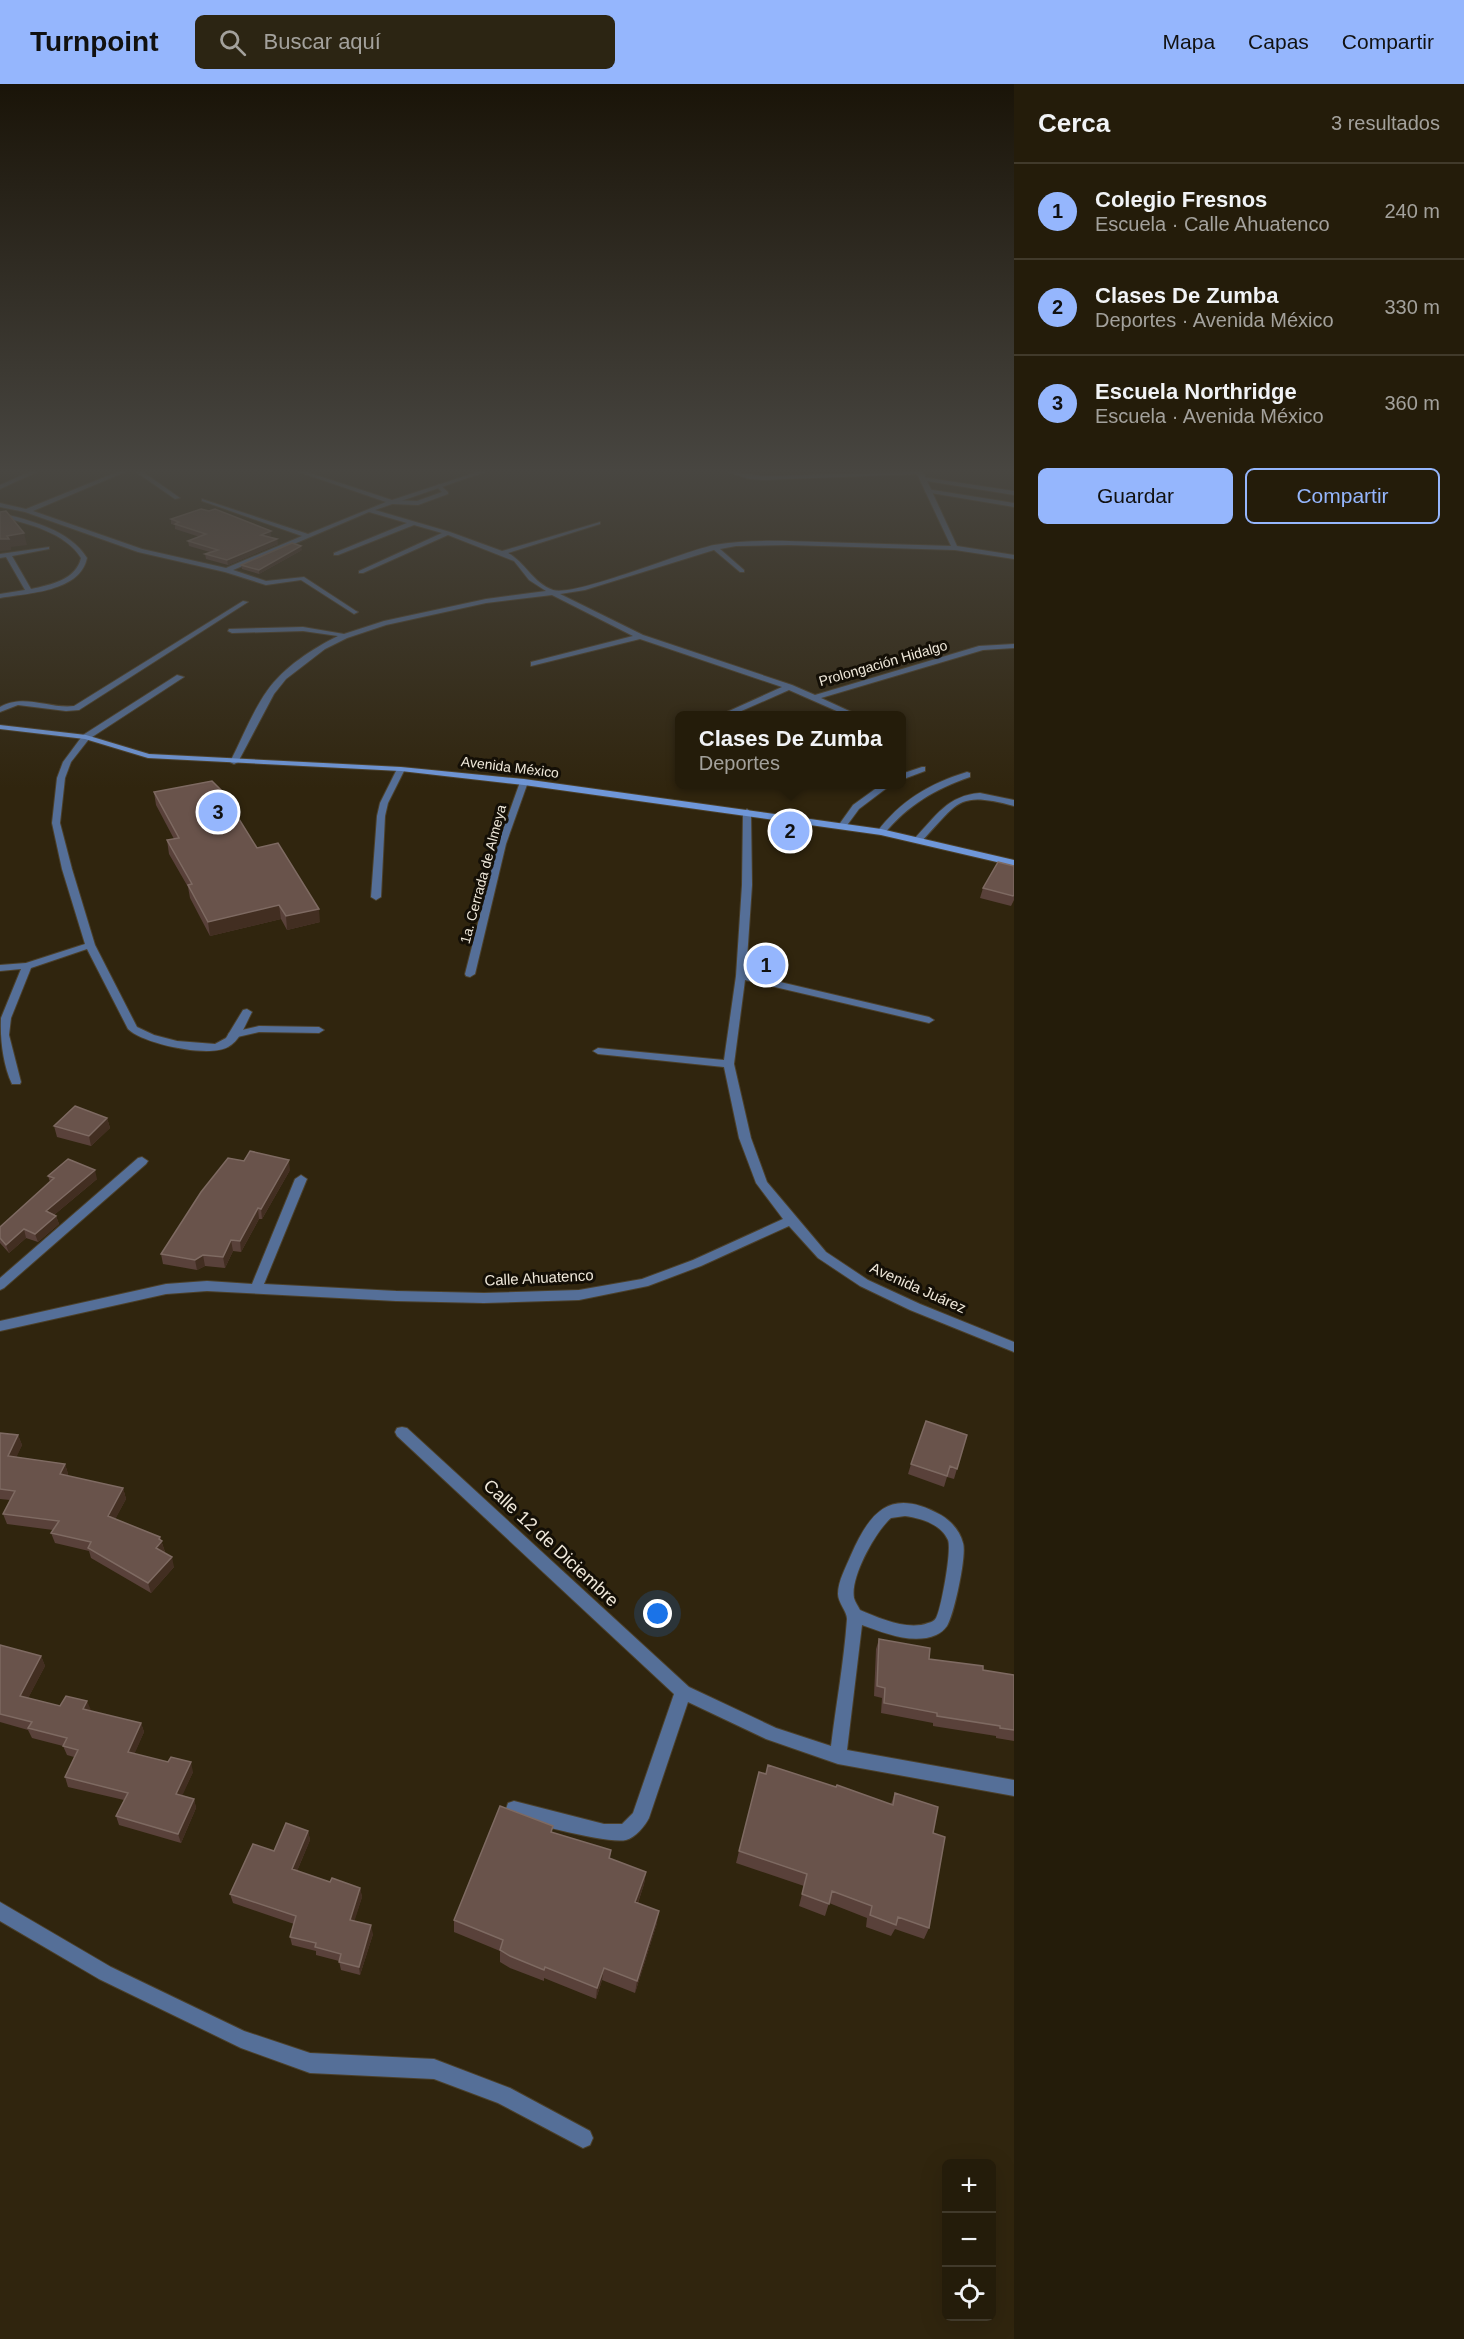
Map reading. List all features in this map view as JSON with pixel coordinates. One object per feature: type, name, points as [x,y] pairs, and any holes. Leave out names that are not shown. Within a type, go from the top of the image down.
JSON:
[{"type":"main road","name":"Avenida México","points":[[0,727],[86,737],[148,756],[400,769],[524,782],[881,832],[1014,863]]},
{"type":"street","points":[[19,577],[29,591]]},
{"type":"street","points":[[0,596],[29,591],[70,577]]},
{"type":"street","points":[[249,577],[266,583],[302,578],[354,612]]},
{"type":"street","name":"Prolongación Hidalgo","points":[[530,577],[555,594],[640,638],[817,697],[982,648],[1014,646]]},
{"type":"street","points":[[234,762],[270,693],[284,676],[322,647],[344,636],[442,610],[555,594],[599,585],[623,577]]},
{"type":"street","points":[[0,710],[16,702],[57,709],[76,708],[244,602]]},
{"type":"street","points":[[231,631],[311,629],[344,636]]},
{"type":"street","points":[[534,664],[640,638]]},
{"type":"street","points":[[180,677],[86,737],[67,762],[61,778],[56,823],[90,945],[133,1029],[139,1034],[155,1039],[216,1048],[228,1043],[247,1012]]},
{"type":"street","points":[[734,711],[789,687]]},
{"type":"street","points":[[817,697],[846,711]]},
{"type":"street","points":[[376,897],[381,816],[384,803],[400,769]]},
{"type":"street","points":[[906,775],[922,769]]},
{"type":"street","points":[[881,832],[903,806],[921,793],[944,782],[967,775]]},
{"type":"street","name":"1a. Cerrada de Almeya","points":[[470,974],[502,844],[524,782]]},
{"type":"street","points":[[842,826],[856,807],[881,789]]},
{"type":"street","points":[[918,840],[960,798],[979,793],[1014,804]]},
{"type":"street","points":[[747,812],[747,885],[741,976],[729,1064],[746,1138],[762,1183],[791,1220]]},
{"type":"street","points":[[0,968],[27,966],[90,945]]},
{"type":"street","points":[[16,1082],[4,1035],[6,1018],[27,966]]},
{"type":"street","points":[[741,976],[929,1020]]},
{"type":"street","points":[[233,1035],[259,1029],[319,1030]]},
{"type":"street","points":[[598,1051],[729,1064]]},
{"type":"street","points":[[0,1285],[142,1161]]},
{"type":"street","points":[[256,1288],[301,1179]]},
{"type":"street","name":"Calle Ahuatenco","points":[[0,1326],[166,1289],[207,1286],[396,1296],[484,1298],[579,1295],[644,1283],[697,1263],[791,1220]]},
{"type":"street","name":"Avenida Juárez","points":[[791,1220],[822,1255],[864,1283],[915,1307],[1014,1347]]},
{"type":"street","name":"Calle 12 de Diciembre","points":[[402,1432],[683,1692],[772,1734],[838,1756],[1014,1788]]},
{"type":"street","points":[[838,1756],[855,1615],[846,1597],[847,1580],[876,1523],[885,1514],[899,1510],[915,1513],[947,1527],[956,1540],[958,1553],[945,1613],[938,1625],[925,1632],[908,1631],[870,1622],[855,1615]]},
{"type":"street","points":[[514,1809],[604,1832],[625,1832],[640,1818],[683,1692]]},
{"type":"street","points":[[0,1911],[105,1973],[241,2039],[310,2063],[434,2069],[503,2095],[583,2138]]},
{"type":"building","points":[[212,781],[221,790],[257,848],[278,843],[319,909],[286,916],[279,905],[208,922],[188,885],[192,884],[167,840],[179,838],[154,792]]},
{"type":"building","points":[[998,862],[1014,866],[1013,896],[983,888]]},
{"type":"building","points":[[75,1106],[107,1118],[89,1136],[54,1126]]},
{"type":"building","points":[[250,1151],[289,1160],[240,1241],[231,1240],[223,1257],[203,1255],[195,1260],[161,1254],[201,1192],[228,1158],[244,1161]]},
{"type":"building","points":[[68,1159],[95,1170],[46,1211],[56,1216],[35,1234],[24,1229],[6,1245],[0,1238],[0,1227],[54,1178],[48,1176]]},
{"type":"building","points":[[926,1421],[967,1435],[957,1469],[950,1466],[947,1476],[911,1464]]},
{"type":"building","points":[[0,1433],[18,1435],[8,1456],[65,1464],[60,1474],[123,1488],[108,1516],[160,1537],[162,1541],[156,1548],[172,1557],[148,1583],[88,1548],[91,1542],[51,1533],[59,1521],[3,1514],[15,1491],[0,1489]]},
{"type":"building","points":[[879,1639],[930,1648],[929,1659],[983,1666],[983,1670],[1014,1675],[1014,1730],[937,1716],[937,1713],[884,1703],[885,1688],[877,1686]]},
{"type":"building","points":[[0,1645],[41,1656],[20,1696],[60,1706],[66,1696],[87,1701],[83,1709],[141,1723],[128,1752],[168,1762],[171,1757],[191,1762],[176,1794],[194,1799],[178,1834],[116,1816],[128,1793],[65,1777],[78,1750],[63,1746],[67,1738],[28,1728],[32,1722],[0,1714]]},
{"type":"building","points":[[768,1765],[836,1787],[837,1785],[893,1805],[895,1793],[938,1807],[933,1833],[945,1837],[929,1928],[898,1917],[896,1925],[870,1915],[872,1906],[832,1891],[829,1904],[802,1894],[807,1874],[739,1851],[759,1772],[766,1774]]},
{"type":"building","points":[[500,1806],[553,1826],[551,1832],[611,1850],[609,1858],[646,1872],[635,1902],[659,1911],[637,1981],[604,1968],[597,1988],[510,1956],[500,1950],[503,1940],[454,1920]]},
{"type":"building","points":[[286,1823],[308,1831],[292,1869],[330,1882],[332,1878],[360,1888],[350,1920],[371,1925],[359,1967],[339,1962],[341,1954],[315,1947],[316,1943],[290,1937],[296,1916],[230,1894],[253,1844],[274,1851]]},
{"type":"place","name":"Escuela Northridge","points":[[218,812]]},
{"type":"place","name":"Clases De Zumba","points":[[790,831]]},
{"type":"place","name":"Colegio Fresnos","points":[[766,965]]}]
